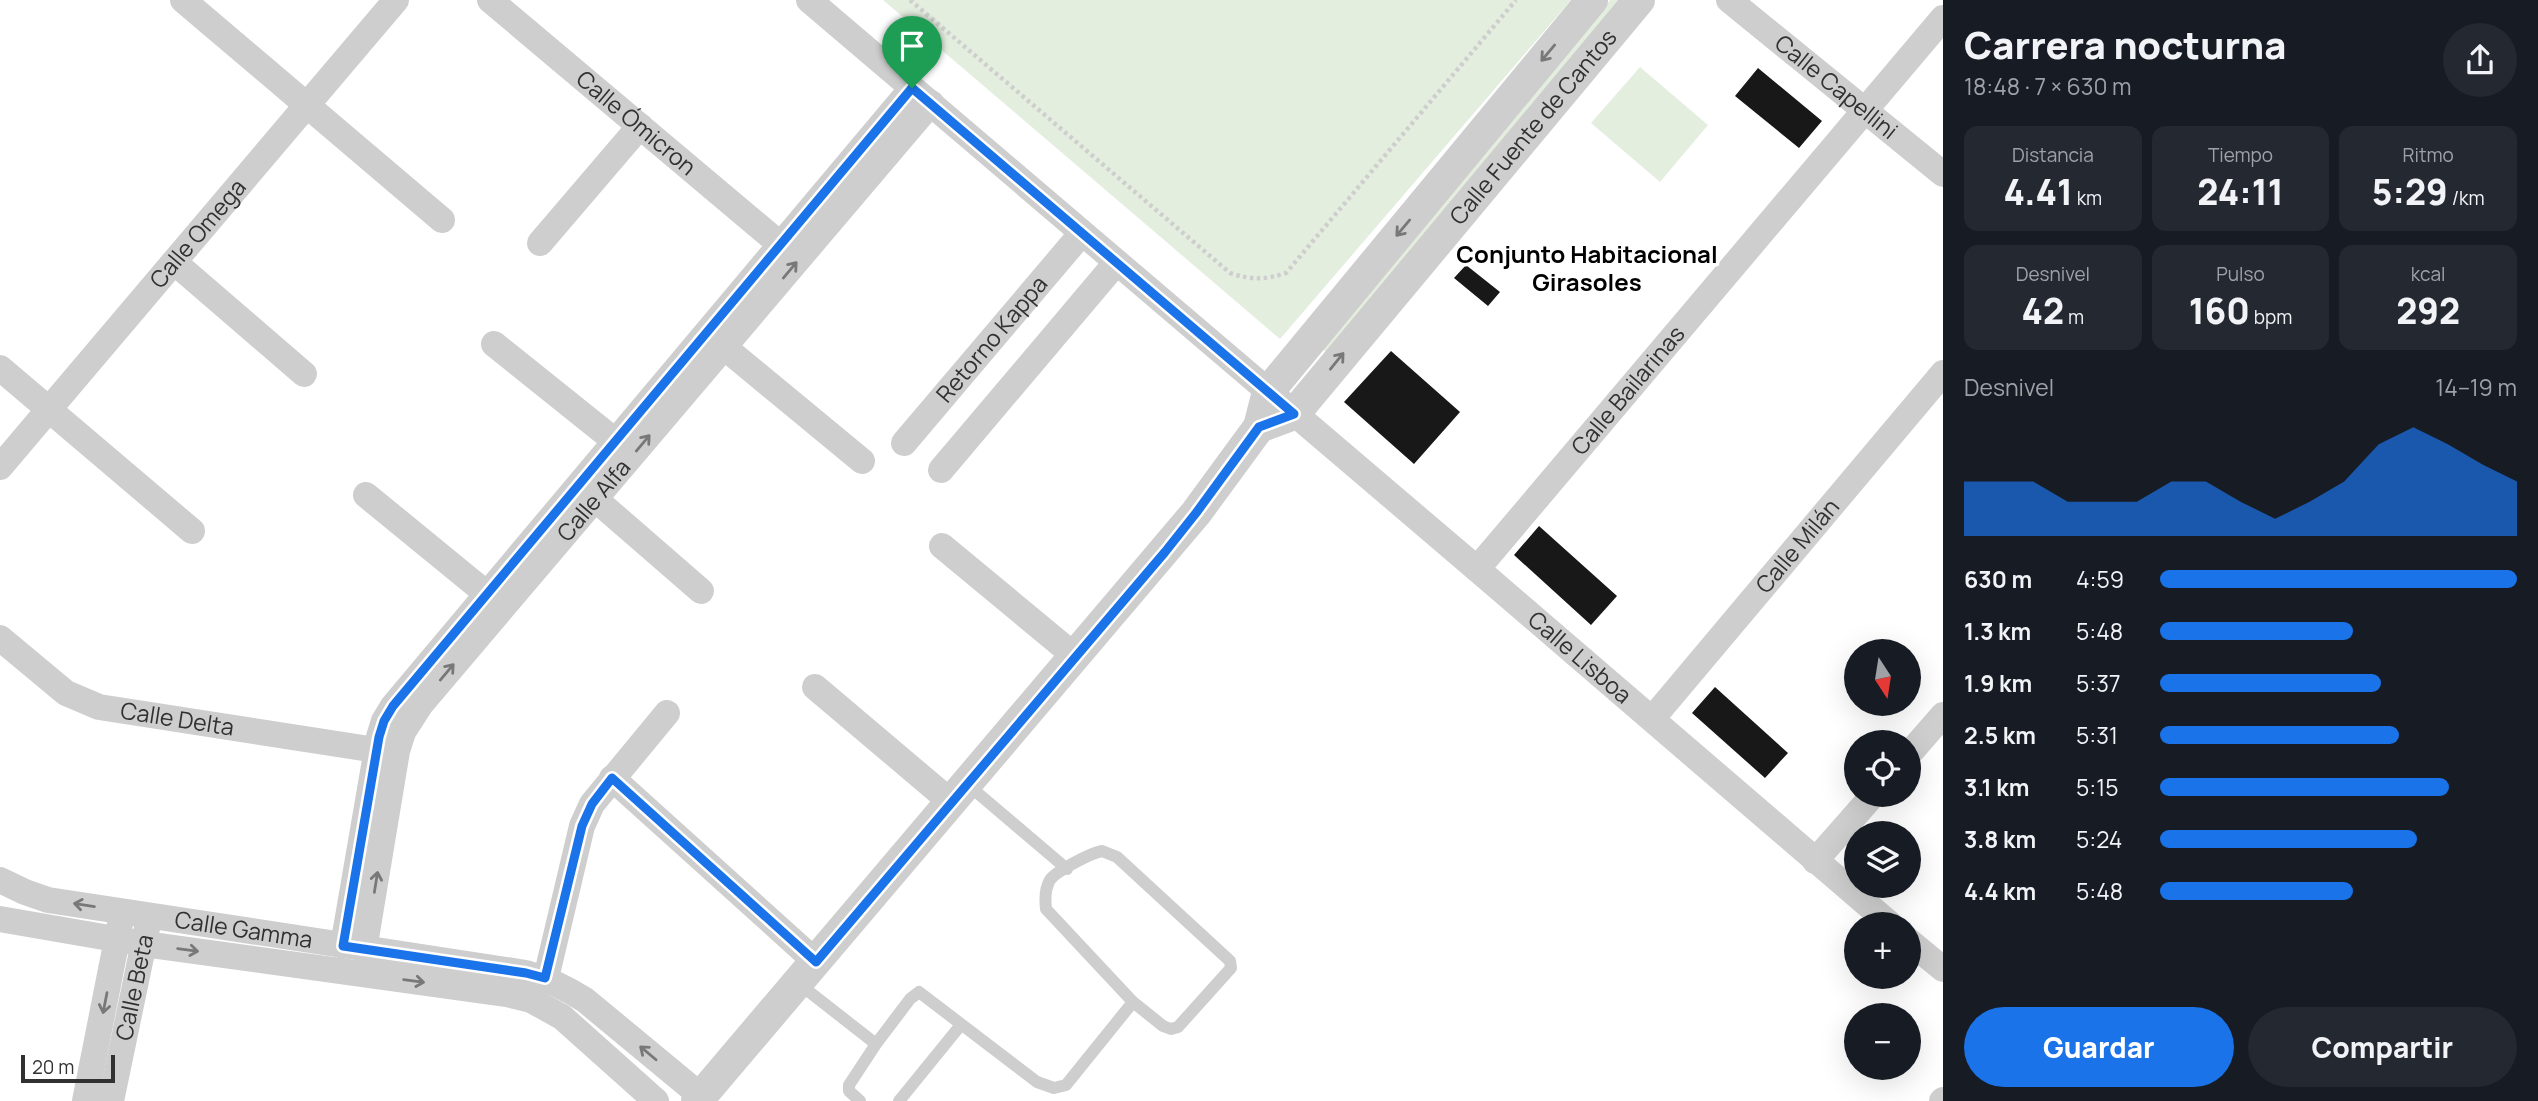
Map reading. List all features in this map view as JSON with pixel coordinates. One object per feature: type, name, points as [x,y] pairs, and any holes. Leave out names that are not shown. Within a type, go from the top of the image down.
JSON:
[{"type":"street","points":[[183,0],[442,220]]},
{"type":"street","name":"Calle Omega","points":[[0,467],[396,0]]},
{"type":"street","name":"Calle Ómicron","points":[[490,0],[781,245]]},
{"type":"street","name":"Calle Lisboa","points":[[809,0],[1876,912]]},
{"type":"street","name":"Calle Fuente de Cantos","points":[[1268,392],[1592,0]]},
{"type":"street","name":"Calle Fuente de Cantos","points":[[1294,414],[1639,0]]},
{"type":"street","name":"Calle Capellini","points":[[1730,0],[1943,174]]},
{"type":"street","name":"Calle Bailarinas","points":[[1477,569],[1943,18]]},
{"type":"street","name":"Calle Alfa","points":[[354,948],[397,751],[403,732],[421,704],[595,499],[669,394],[781,245],[921,95]]},
{"type":"street","name":"Calle Alfa","points":[[354,948],[376,750],[384,721],[393,706],[615,441],[724,347],[921,95]]},
{"type":"street","points":[[540,243],[640,126]]},
{"type":"street","name":"Retorno Kappa","points":[[904,443],[1082,233]]},
{"type":"street","points":[[174,262],[304,374]]},
{"type":"street","name":"Retorno Kappa","points":[[941,470],[1116,263]]},
{"type":"street","points":[[494,344],[615,441]]},
{"type":"street","points":[[724,347],[862,461]]},
{"type":"street","points":[[0,368],[192,531]]},
{"type":"street","name":"Calle Milán","points":[[1652,719],[1943,373]]},
{"type":"street","points":[[699,1099],[1196,513],[1259,427],[1268,392]]},
{"type":"street","points":[[1259,427],[1294,414]]},
{"type":"street","points":[[366,495],[487,594]]},
{"type":"street","points":[[595,499],[701,591]]},
{"type":"street","points":[[942,546],[1076,657]]},
{"type":"street","name":"Calle Delta","points":[[0,638],[66,693],[99,707],[376,750]]},
{"type":"street","points":[[815,687],[958,793]]},
{"type":"street","points":[[545,978],[582,826],[592,804],[667,713]]},
{"type":"street","points":[[1921,740],[1943,715]]},
{"type":"street","points":[[612,778],[807,972]]},
{"type":"street","points":[[1815,861],[1863,807]]},
{"type":"street","name":"Calle Gamma","points":[[0,880],[48,900],[545,978],[584,1000],[699,1099]]},
{"type":"street","name":"Calle Beta","points":[[85,1101],[123,911]]},
{"type":"street","name":"Calle Beta","points":[[111,1101],[150,916]]},
{"type":"street","name":"Calle Gamma","points":[[0,919],[117,940],[507,994],[531,1000],[562,1017],[656,1101]]},
{"type":"street","points":[[1921,951],[1943,969]]},
{"type":"lane","points":[[958,793],[1067,869]]},
{"type":"lane","points":[[1102,851],[1116,857],[1230,961],[1231,968],[1178,1027],[1171,1029],[1163,1026],[1133,1002],[1046,909],[1045,897],[1051,879],[1067,869],[1090,854],[1102,851]]},
{"type":"lane","points":[[807,972],[876,1044]]},
{"type":"lane","points":[[860,1101],[849,1091],[849,1085],[876,1044],[910,999],[919,992],[960,1026],[1037,1082],[1054,1088],[1066,1085],[1133,1002]]},
{"type":"lane","points":[[899,1101],[960,1026]]},
{"type":"path","points":[[910,0],[1230,273],[1250,280],[1268,279],[1286,273],[1516,0]]},
{"type":"green space","points":[[883,0],[1571,0],[1280,339]]},
{"type":"green space","points":[[1610,0],[1628,0],[1328,354],[1318,345]]},
{"type":"green space","points":[[1640,67],[1708,125],[1660,182],[1591,123]]},
{"type":"building","points":[[1758,68],[1822,121],[1799,148],[1735,96]]},
{"type":"building","points":[[1466,265],[1500,292],[1488,306],[1454,278]]},
{"type":"building","points":[[1391,351],[1460,412],[1414,464],[1344,402]]},
{"type":"building","points":[[1539,526],[1617,596],[1591,625],[1514,555]]},
{"type":"building","points":[[1715,687],[1788,753],[1765,778],[1692,713]]},
{"type":"district","name":"Conjunto Habitacional Girasoles","points":[[1587,269]]},
{"type":"route","points":[[912,88],[1294,414],[1259,427],[1165,552],[816,962],[612,778],[592,804],[582,826],[545,978],[343,946],[379,737],[393,706],[912,88]]}]
